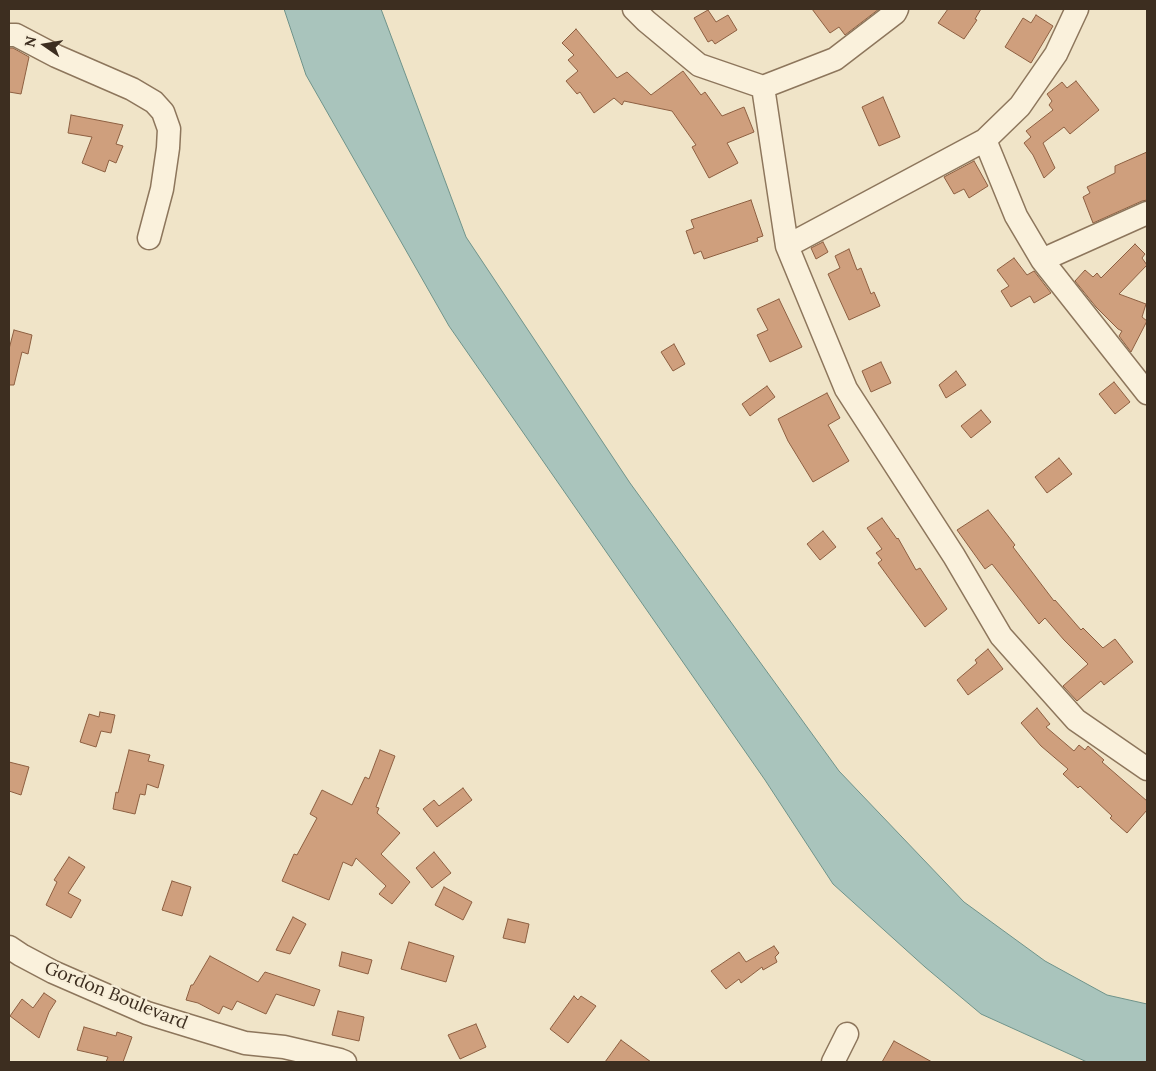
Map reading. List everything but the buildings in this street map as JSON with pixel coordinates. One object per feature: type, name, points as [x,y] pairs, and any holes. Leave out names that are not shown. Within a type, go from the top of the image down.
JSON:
[{"type":"street","points":[[634,9],[700,65],[763,87],[835,59],[895,13],[897,9]]},
{"type":"street","points":[[787,246],[985,140],[1020,106],[1046,69],[1056,54],[1076,9]]},
{"type":"street","points":[[9,35],[16,35],[56,56],[132,90],[154,102],[163,112],[169,129],[168,148],[162,189],[149,238]]},
{"type":"street","points":[[763,87],[787,246],[846,389],[954,556],[1001,636],[1076,720],[1147,769]]},
{"type":"street","points":[[985,140],[1016,216],[1042,260],[1147,393]]},
{"type":"street","points":[[1042,260],[1147,213]]},
{"type":"street","name":"Gordon Boulevard","points":[[9,946],[21,955],[53,972],[120,1002],[165,1018],[245,1052],[284,1047],[345,1062]]},
{"type":"street","points":[[833,1062],[847,1034]]},
{"type":"water","points":[[284,9],[381,9],[466,237],[630,483],[839,771],[964,902],[1045,961],[1107,995],[1147,1004],[1147,1062],[1087,1062],[981,1014],[925,967],[833,884],[765,780],[449,326],[306,75]]}]
